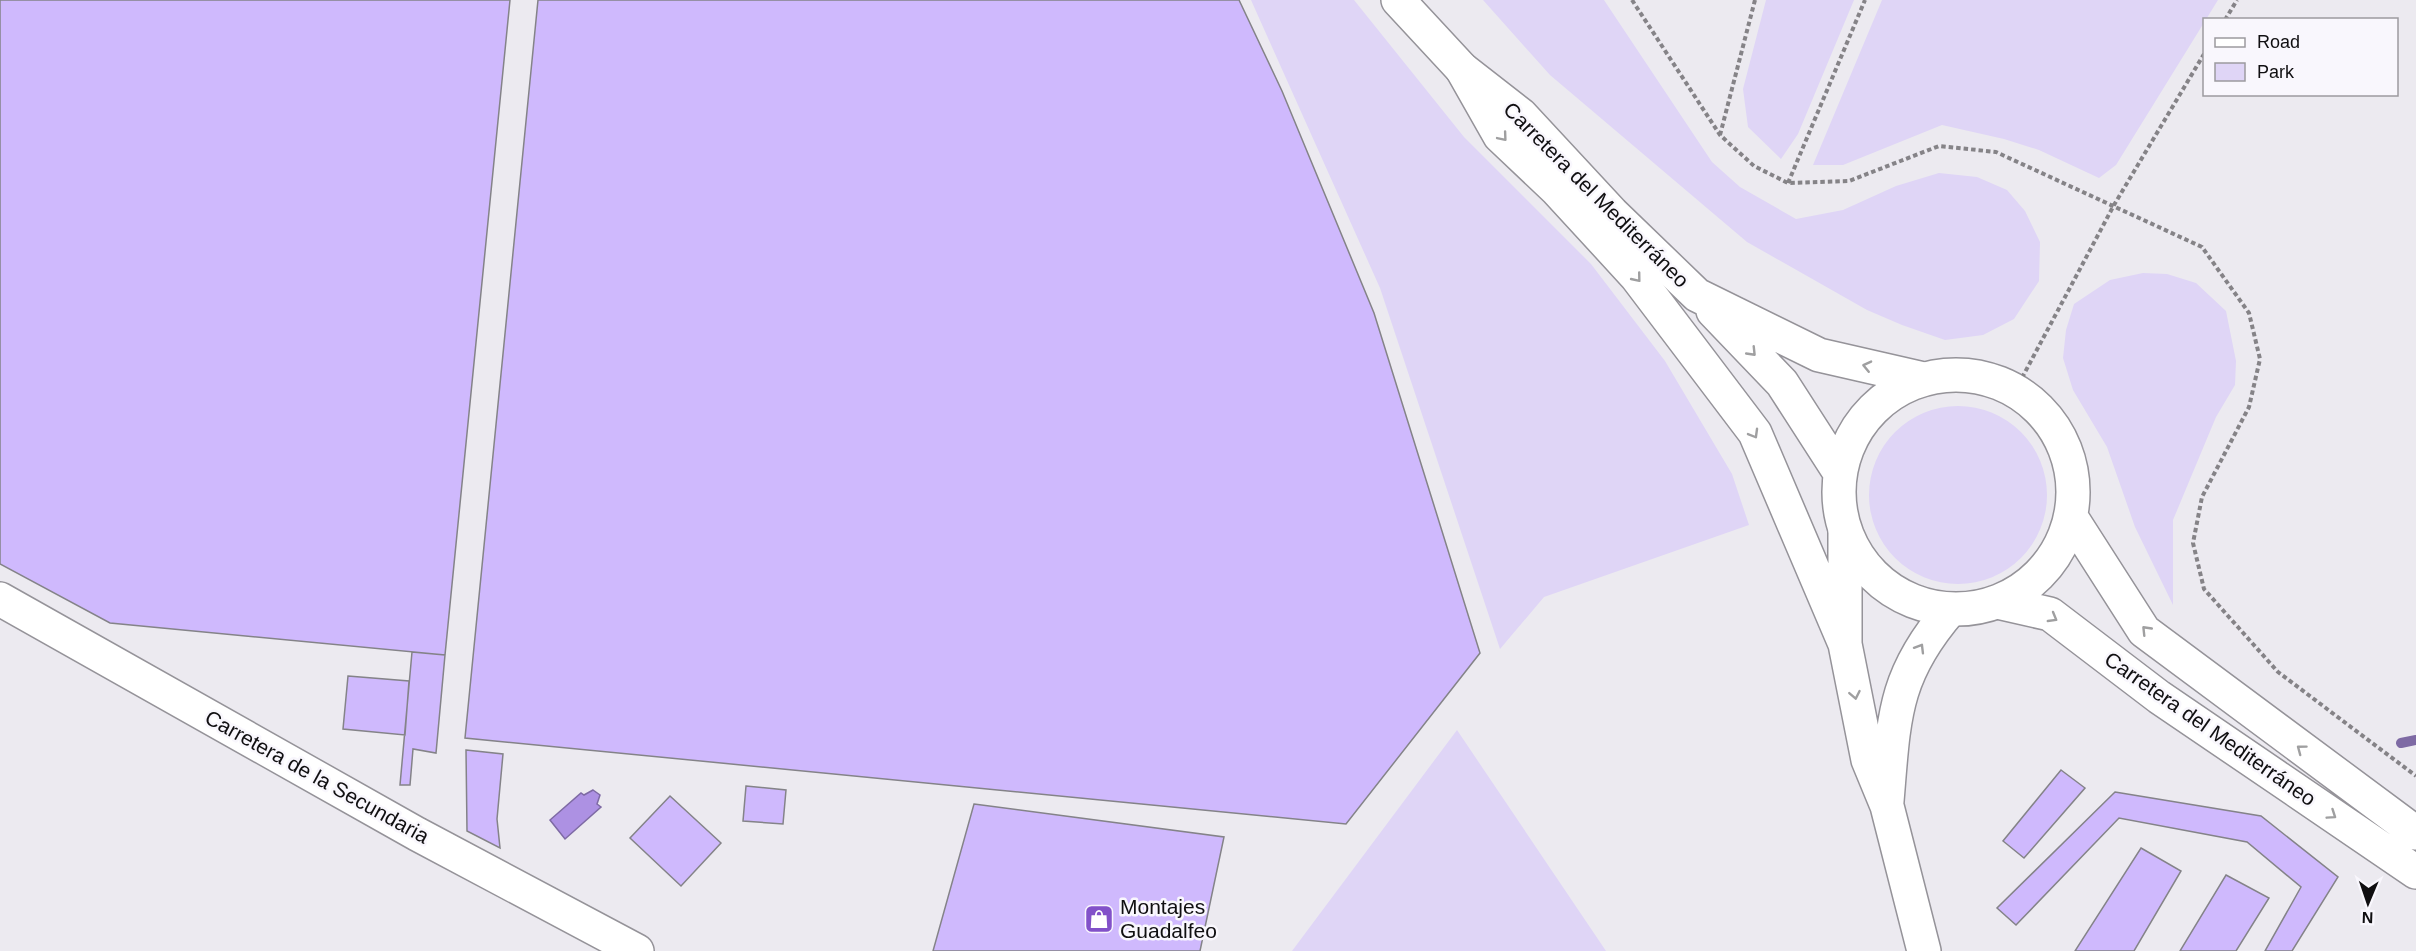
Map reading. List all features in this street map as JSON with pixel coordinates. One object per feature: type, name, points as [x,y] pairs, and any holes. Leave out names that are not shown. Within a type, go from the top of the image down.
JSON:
[{"type":"main road","name":"Carretera del Mediterráneo","points":[[1398,0],[1462,69],[1521,115],[1611,213],[1697,295],[1819,355],[1924,379]]},
{"type":"main road","points":[[1462,69],[1500,136],[1557,190],[1636,276],[1755,433],[1845,644]]},
{"type":"main road","points":[[1697,295],[1782,383],[1840,473]]},
{"type":"main road","points":[[1845,532],[1861,562],[1886,587],[1916,603],[1950,610],[1974,608],[1997,602],[2031,582],[2057,553],[2071,517],[2073,480],[2063,445],[2044,414],[2015,391],[1986,379],[1955,375],[1924,379],[1894,392],[1868,414],[1850,441],[1840,473],[1839,503],[1845,532],[1845,644],[1868,760],[1887,806],[1924,951]]},
{"type":"main road","name":"Carretera del Mediterráneo","points":[[2071,517],[2144,631],[2416,833]]},
{"type":"main road","name":"Carretera de la Secundaria","points":[[0,599],[417,834],[637,951]]},
{"type":"main road","name":"Carretera del Mediterráneo","points":[[1997,602],[2050,614],[2159,697],[2416,872]]},
{"type":"main road","points":[[1887,806],[1894,716],[1910,665],[1928,635],[1950,610]]},
{"type":"path","points":[[1632,0],[1720,135],[1754,166],[1788,183],[1850,181],[1939,146],[1996,152],[2202,247],[2249,313],[2260,358],[2249,407],[2202,497],[2193,543],[2204,589],[2278,672],[2416,776]]},
{"type":"path","points":[[1720,135],[1755,0]]},
{"type":"path","points":[[1788,183],[1865,0]]},
{"type":"path","points":[[2226,18],[2236,0]]},
{"type":"path","points":[[2015,391],[2114,205],[2203,57]]},
{"type":"green space","points":[[1251,0],[1354,0],[1464,137],[1591,264],[1665,361],[1732,474],[1749,525],[1544,597],[1500,649],[1380,288]]},
{"type":"green space","points":[[1483,0],[1604,0],[1712,162],[1740,187],[1796,219],[1843,210],[1896,186],[1939,173],[1977,177],[2007,190],[2025,211],[2040,242],[2039,281],[2014,319],[1983,335],[1945,340],[1867,310],[1747,242],[1550,75]]},
{"type":"green space","points":[[1766,0],[1854,0],[1798,134],[1781,159],[1748,127],[1743,89]]},
{"type":"green space","points":[[1882,0],[2218,0],[2207,18],[2203,18],[2203,24],[2116,165],[2099,178],[2039,150],[2004,139],[1942,125],[1843,165],[1813,165]]},
{"type":"green space","points":[[2143,273],[2167,274],[2196,283],[2226,311],[2236,361],[2235,385],[2216,417],[2173,520],[2173,605],[2135,527],[2107,447],[2073,390],[2063,358],[2066,330],[2074,304],[2110,280]]},
{"type":"green space","points":[[1958,406],[1992,413],[2021,432],[2040,461],[2047,495],[2040,529],[2021,558],[1992,577],[1958,584],[1924,577],[1895,558],[1876,529],[1869,495],[1876,461],[1895,432],[1924,413]]},
{"type":"green space","points":[[1457,730],[1606,951],[1292,951]]},
{"type":"shaded area","points":[[593,790],[600,795],[597,804],[601,807],[565,839],[550,820],[581,793],[584,795]]},
{"type":"building","points":[[0,0],[510,0],[445,655],[110,623],[0,564]]},
{"type":"building","points":[[538,0],[1239,0],[1282,91],[1374,313],[1480,653],[1346,824],[465,738]]},
{"type":"building","points":[[412,652],[445,655],[436,753],[413,749],[410,785],[400,785]]},
{"type":"building","points":[[348,676],[409,681],[405,735],[343,729]]},
{"type":"building","points":[[466,750],[503,754],[497,819],[500,848],[467,831]]},
{"type":"building","points":[[2061,770],[2085,788],[2024,858],[2003,841]]},
{"type":"building","points":[[746,786],[786,790],[783,824],[743,821]]},
{"type":"building","points":[[2115,792],[2261,816],[2338,877],[2292,951],[2265,951],[2301,887],[2247,842],[2119,818],[2016,925],[1997,908]]},
{"type":"building","points":[[670,796],[721,843],[681,886],[630,838]]},
{"type":"building","points":[[974,804],[1224,837],[1200,951],[933,951]]},
{"type":"building","points":[[2141,848],[2181,871],[2134,951],[2075,951]]},
{"type":"building","points":[[2226,875],[2269,898],[2236,951],[2180,951]]},
{"type":"waterway","points":[[2401,743],[2416,740]]},
{"type":"place","name":"Montajes Guadalfeo","points":[[1099,919]]}]
